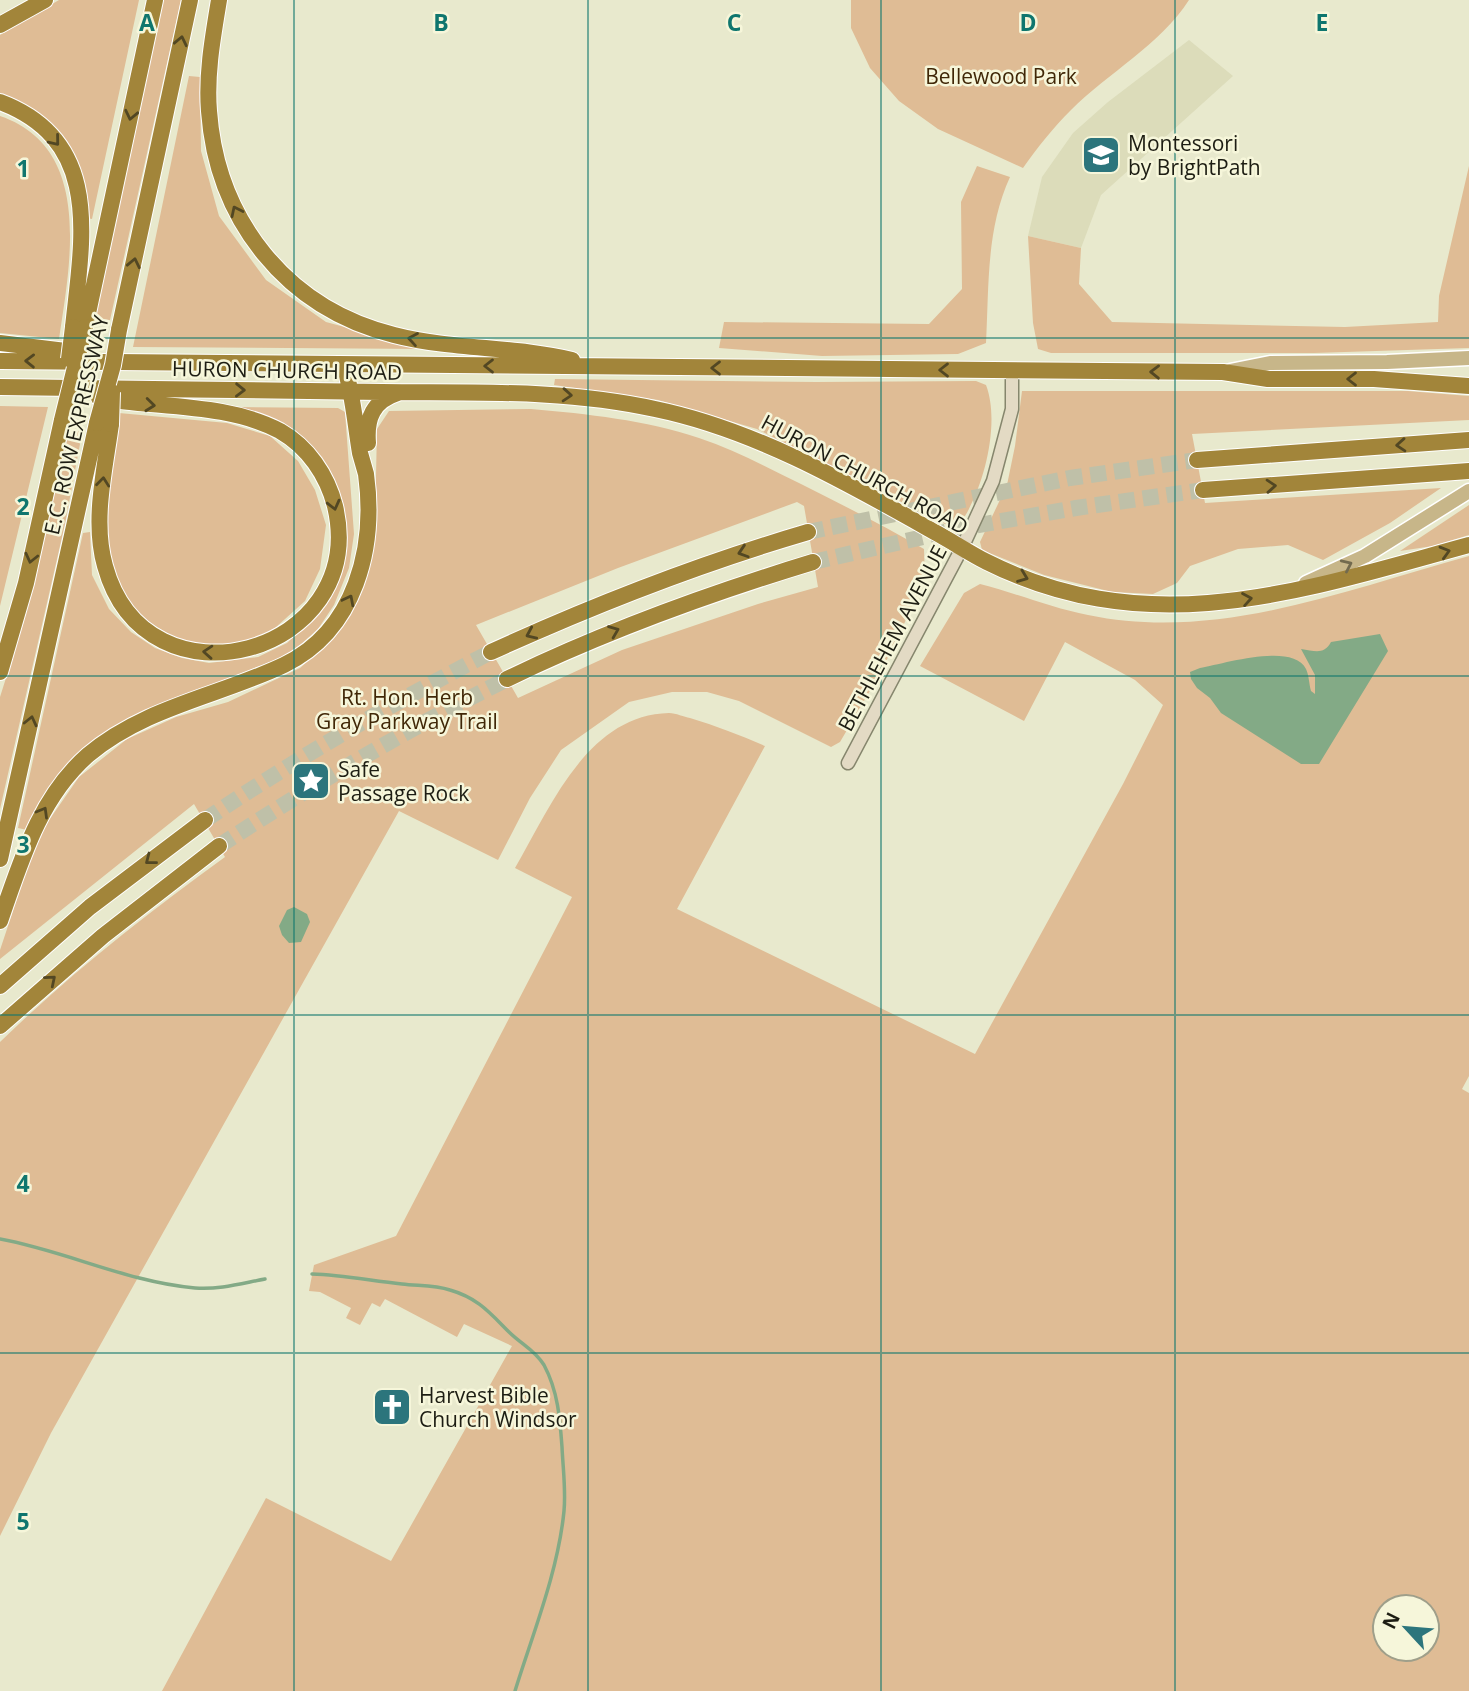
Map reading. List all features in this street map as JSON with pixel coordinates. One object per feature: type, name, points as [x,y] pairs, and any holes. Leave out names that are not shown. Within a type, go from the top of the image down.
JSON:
[{"type":"highway","points":[[0,25],[45,0]]},
{"type":"highway","name":"E.C. ROW EXPRESSWAY","points":[[0,672],[26,583],[62,420],[79,327],[155,0]]},
{"type":"highway","name":"E.C. ROW EXPRESSWAY","points":[[0,859],[104,423],[119,330],[190,0]]},
{"type":"highway","points":[[219,0],[210,55],[209,83],[211,135],[216,160],[243,226],[264,255],[288,280],[335,313],[388,334],[431,342],[544,353],[602,367]]},
{"type":"highway","points":[[0,102],[26,115],[55,140],[65,154],[78,189],[82,233],[79,327]]},
{"type":"highway","points":[[0,342],[65,349],[132,362]]},
{"type":"highway","name":"HURON CHURCH ROAD","points":[[0,361],[1223,372]]},
{"type":"highway","points":[[0,921],[30,838],[42,813],[64,781],[88,755],[109,739],[157,713],[285,664],[311,647],[338,620],[356,586],[365,550],[367,520],[365,473],[352,391],[344,365]]},
{"type":"highway","points":[[1223,372],[1268,379],[1374,379],[1469,386]]},
{"type":"highway","name":"HURON CHURCH ROAD","points":[[0,387],[578,396],[631,404],[741,433],[785,452],[995,566],[1041,583],[1112,601],[1186,606],[1284,592]]},
{"type":"highway","points":[[34,388],[124,402],[225,413],[267,425],[294,441],[306,452],[324,477],[333,498],[338,539],[332,570],[318,599],[302,620],[267,643],[243,651],[224,653],[204,653],[172,644],[139,624],[118,598],[104,565],[100,521],[104,423]]},
{"type":"highway","points":[[365,473],[369,452],[369,416],[380,402],[401,392]]},
{"type":"highway","points":[[1197,460],[1469,439]]},
{"type":"highway","points":[[1203,490],[1469,471]]},
{"type":"highway","points":[[491,652],[600,604],[676,575],[808,532]]},
{"type":"highway","points":[[1284,592],[1337,583],[1469,545]]},
{"type":"highway","points":[[507,679],[554,656],[639,621],[813,562]]},
{"type":"highway","points":[[0,986],[90,907],[205,820]]},
{"type":"highway","points":[[0,1026],[103,936],[219,846]]},
{"type":"main road","name":"HURON CHURCH ROAD","points":[[1223,372],[1269,363],[1469,358]]},
{"type":"main road","name":"HURON CHURCH ROAD","points":[[1284,592],[1364,556],[1469,491]]},
{"type":"street","name":"BETHLEHEM AVENUE","points":[[848,763],[962,548],[997,471],[1012,409],[1012,370]]},
{"type":"shaded area","name":"Montessori by BrightPath","points":[[1189,40],[1233,76],[1101,195],[1081,248],[1028,236],[1042,177],[1073,133],[1108,102]]},
{"type":"shaded area","points":[[1380,634],[1388,651],[1319,764],[1301,764],[1221,713],[1191,679],[1190,672],[1200,668],[1240,659],[1287,657],[1299,661],[1306,669],[1311,691],[1315,694],[1315,675],[1301,649],[1319,651],[1331,642]]},
{"type":"shaded area","points":[[294,907],[307,914],[310,922],[301,942],[289,943],[279,926],[287,910]]},
{"type":"green space","points":[[59,0],[139,0],[92,219],[87,218],[85,183],[73,157],[0,97],[0,35]]},
{"type":"green space","points":[[161,0],[181,0],[110,320],[95,319]]},
{"type":"green space","name":"Bellewood Park","points":[[851,0],[1189,0],[1148,45],[1071,110],[1023,168],[938,129],[899,101],[870,68],[851,28]]},
{"type":"green space","points":[[189,76],[200,77],[201,151],[219,216],[266,280],[326,322],[426,349],[133,347]]},
{"type":"green space","points":[[0,116],[30,132],[50,154],[63,181],[69,211],[70,244],[59,339],[0,333]]},
{"type":"green space","points":[[977,166],[1010,177],[1002,197],[993,238],[986,343],[958,354],[822,356],[719,348],[724,322],[929,324],[962,289],[961,202]]},
{"type":"green space","points":[[1469,166],[1469,348],[1314,353],[1051,353],[1038,349],[1033,323],[1028,236],[1081,248],[1079,284],[1112,322],[1345,327],[1438,322],[1439,296]]},
{"type":"green space","points":[[555,379],[976,381],[986,385],[990,401],[987,458],[968,511],[959,525],[951,527],[757,429],[658,400],[554,385]]},
{"type":"green space","points":[[1022,391],[1408,391],[1469,396],[1469,420],[1192,434],[1205,503],[1441,488],[1390,523],[1323,560],[1288,545],[1238,549],[1190,566],[1177,583],[1153,594],[1112,592],[1044,575],[982,550],[980,542],[1007,485]]},
{"type":"green space","points":[[0,406],[48,407],[0,606]]},
{"type":"green space","points":[[235,407],[338,408],[345,412],[354,534],[349,568],[334,605],[318,629],[290,654],[130,717],[91,744],[27,830],[18,828],[83,533],[90,532],[92,575],[109,609],[131,632],[155,648],[182,658],[209,663],[258,657],[287,643],[312,619],[330,593],[341,561],[321,460]]},
{"type":"green space","name":"Rt. Hon. Herb Gray Parkway Trail","points":[[531,409],[637,422],[699,438],[764,466],[924,549],[925,580],[881,672],[840,742],[831,747],[739,701],[707,692],[672,692],[629,702],[561,750],[530,798],[498,860],[399,811],[51,1433],[0,1536],[0,1042],[109,945],[225,857],[194,804],[0,959],[0,950],[32,854],[47,823],[79,777],[127,739],[176,717],[228,702],[300,668],[335,637],[365,583],[375,524],[377,429],[389,411]],"holes":[[[797,502],[804,506],[818,587],[758,604],[622,650],[518,698],[476,625],[618,568]]]},
{"type":"green space","points":[[119,413],[227,423],[270,436],[298,461],[315,490],[326,525],[320,569],[305,601],[275,628],[247,643],[215,646],[176,639],[140,616],[120,588],[107,550],[107,500]]},
{"type":"green space","points":[[83,428],[65,524],[0,809],[0,697],[24,621],[69,432],[77,432]]},
{"type":"green space","points":[[1469,505],[1469,535],[1433,546],[1400,551]]},
{"type":"green space","points":[[1469,556],[1469,1076],[1462,1089],[1469,1093],[1469,1691],[162,1691],[266,1498],[391,1561],[512,1346],[464,1324],[457,1337],[385,1299],[380,1307],[372,1303],[360,1325],[346,1318],[351,1308],[320,1292],[309,1291],[314,1265],[396,1236],[572,897],[515,868],[557,793],[593,747],[615,730],[640,718],[669,713],[709,724],[765,746],[677,909],[975,1054],[1123,784],[1163,705],[1135,680],[1065,642],[1024,721],[920,666],[964,593],[980,584],[1088,615],[1137,622],[1185,622],[1233,617],[1328,597]]},
{"type":"waterway","points":[[0,1239],[170,1285],[213,1288],[265,1279]]},
{"type":"waterway","points":[[312,1274],[432,1286],[460,1293],[483,1307],[544,1365],[559,1416],[564,1511],[551,1579],[515,1691]]},
{"type":"tunnel","points":[[808,532],[1070,478],[1197,460]]},
{"type":"tunnel","points":[[813,562],[967,527],[1203,490]]},
{"type":"tunnel","points":[[205,820],[346,732],[491,652]]},
{"type":"tunnel","points":[[219,846],[361,758],[507,679]]},
{"type":"place","name":"Montessori by BrightPath","points":[[1101,155]]},
{"type":"place","name":"Safe Passage Rock","points":[[311,781]]},
{"type":"place","name":"Harvest Bible Church Windsor","points":[[392,1407]]}]
